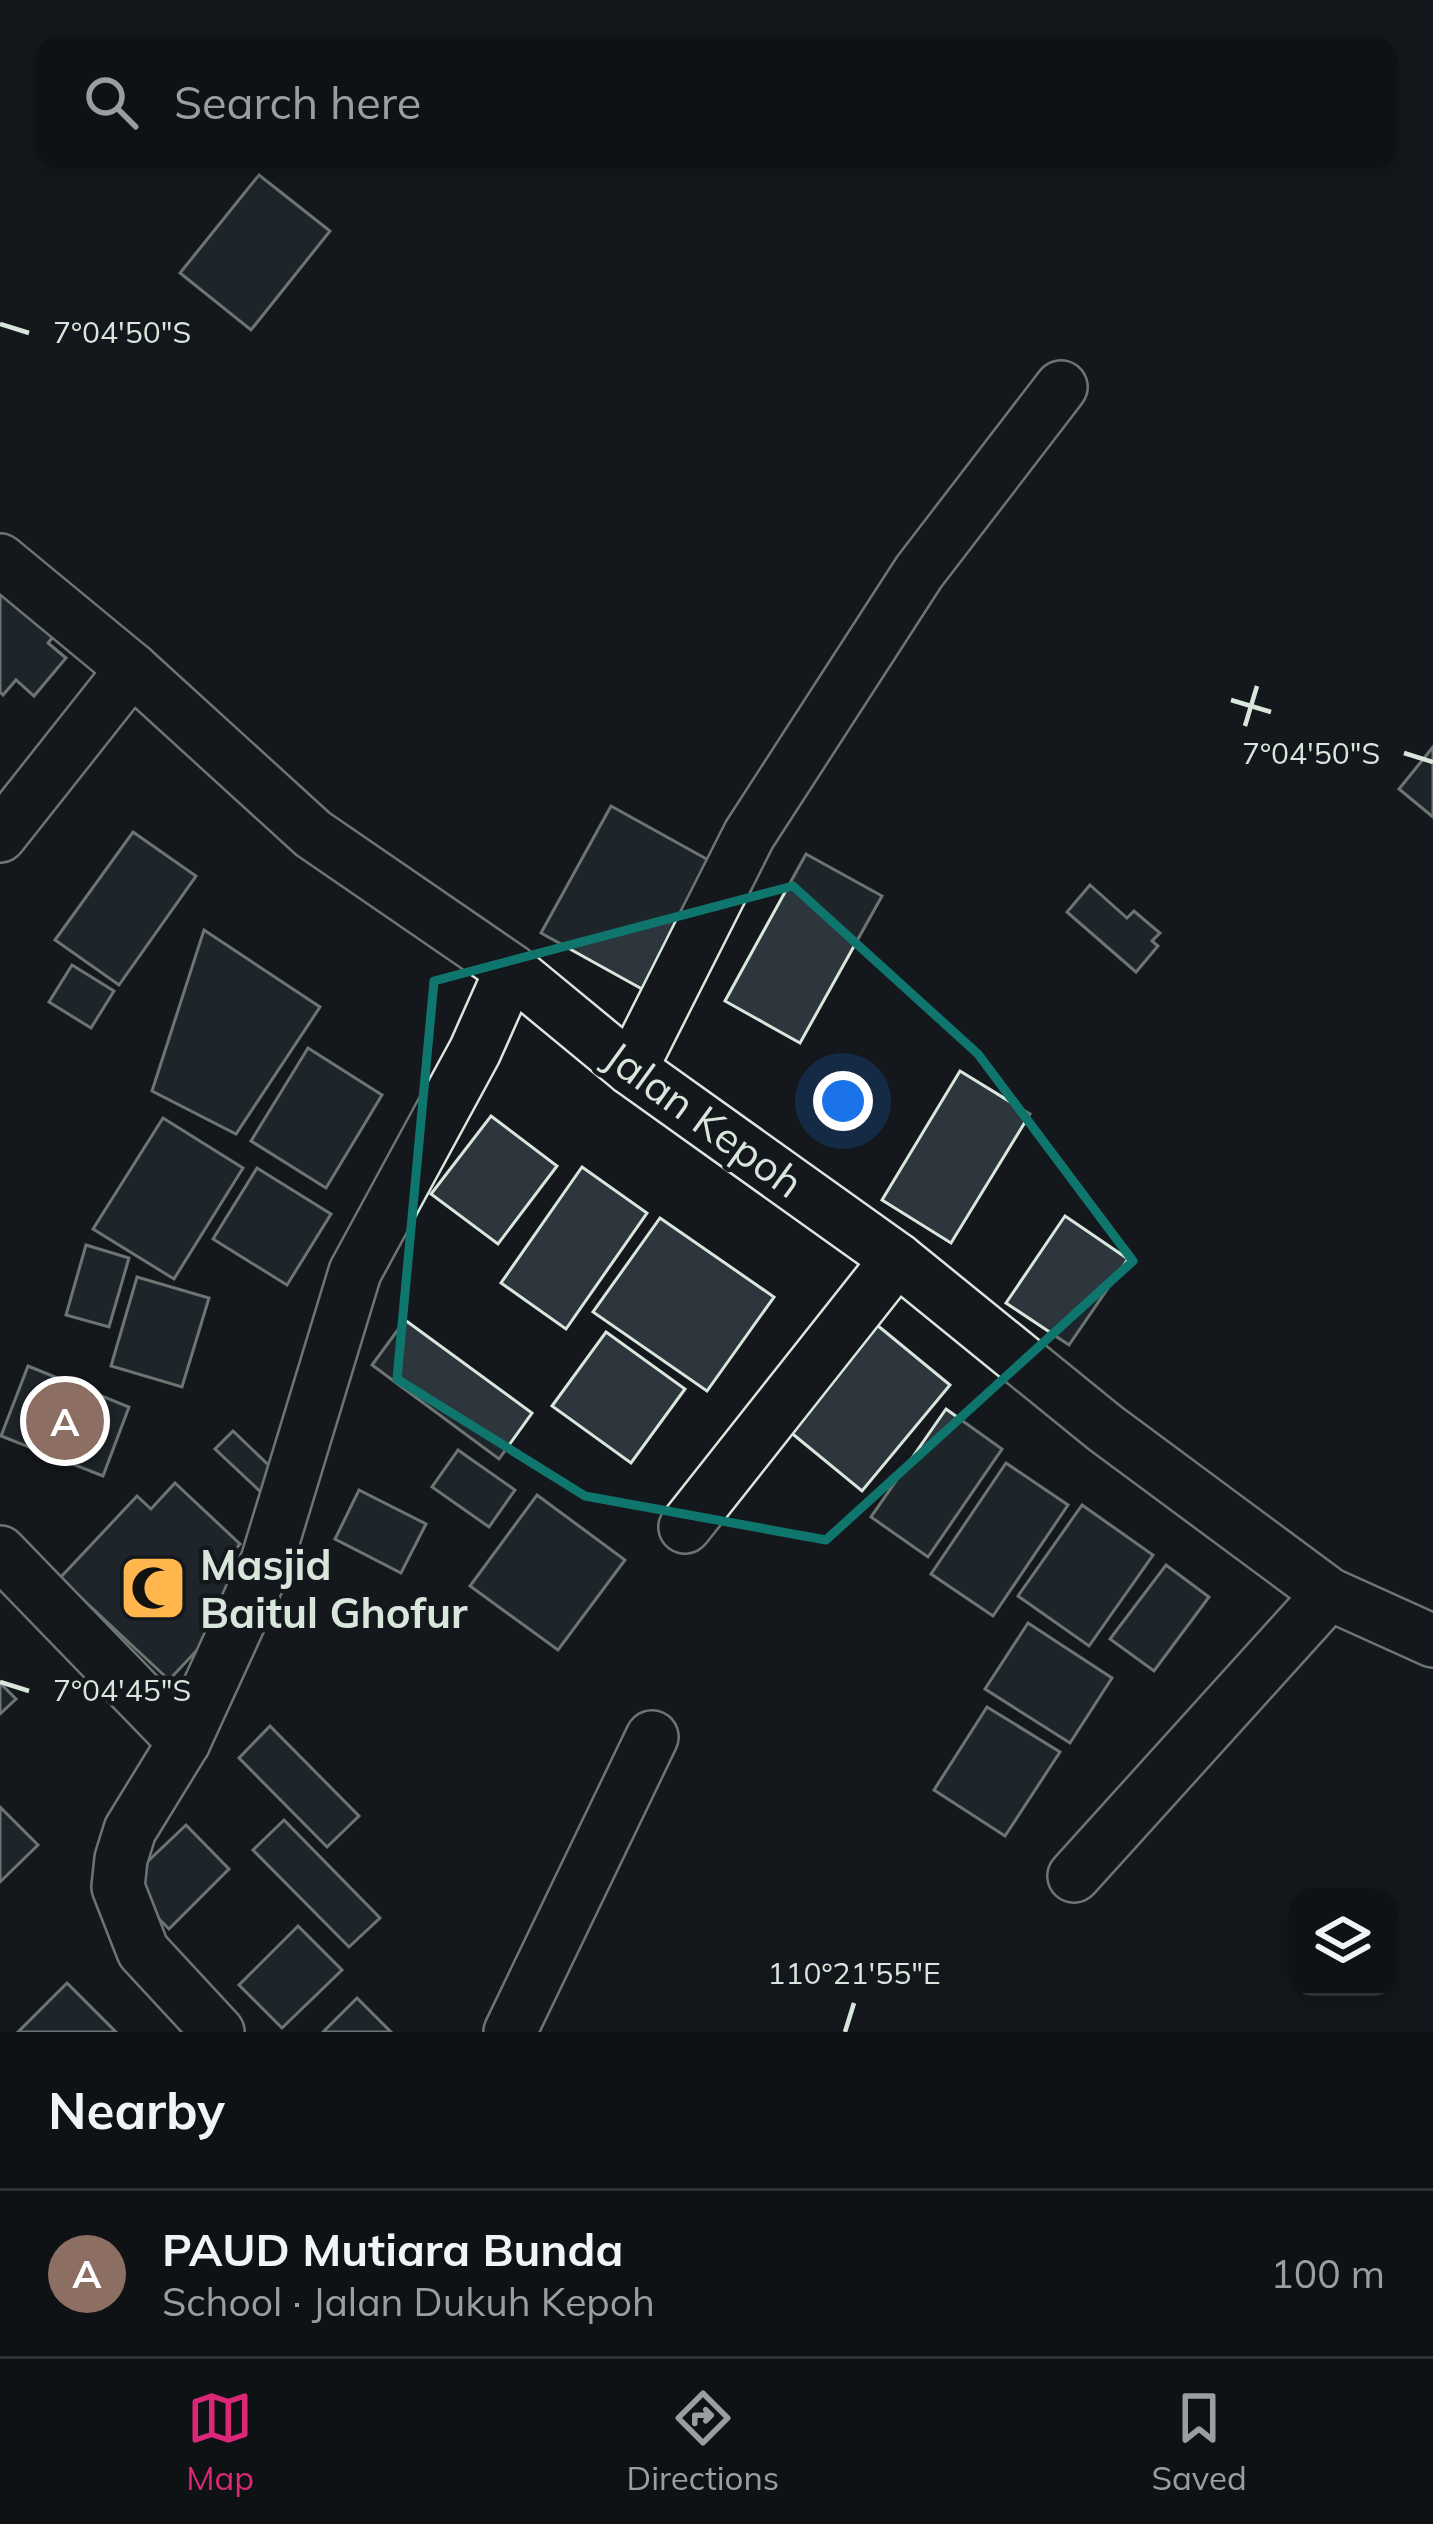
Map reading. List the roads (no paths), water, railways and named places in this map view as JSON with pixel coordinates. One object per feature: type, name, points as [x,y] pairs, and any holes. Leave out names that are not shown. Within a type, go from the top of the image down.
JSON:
[{"type":"street","points":[[632,1069],[749,835],[919,572],[1061,386]]},
{"type":"street","name":"Jalan Kepoh","points":[[0,560],[131,669],[313,834],[512,970],[632,1069],[897,1259],[1105,1428],[1329,1594],[1433,1641]]},
{"type":"street","points":[[0,836],[131,669]]},
{"type":"street","points":[[218,2032],[143,1952],[118,1887],[130,1830],[184,1742],[267,1561],[356,1272],[475,1051],[512,970]]},
{"type":"street","points":[[685,1527],[897,1259]]},
{"type":"street","points":[[0,1552],[184,1742]]},
{"type":"street","points":[[1073,1876],[1329,1594]]},
{"type":"street","points":[[510,2032],[652,1737]]},
{"type":"place","name":"PAUD Mutiara Bunda","points":[[65,1421]]},
{"type":"place","name":"Masjid Baitul Ghofur","points":[[153,1588]]}]
